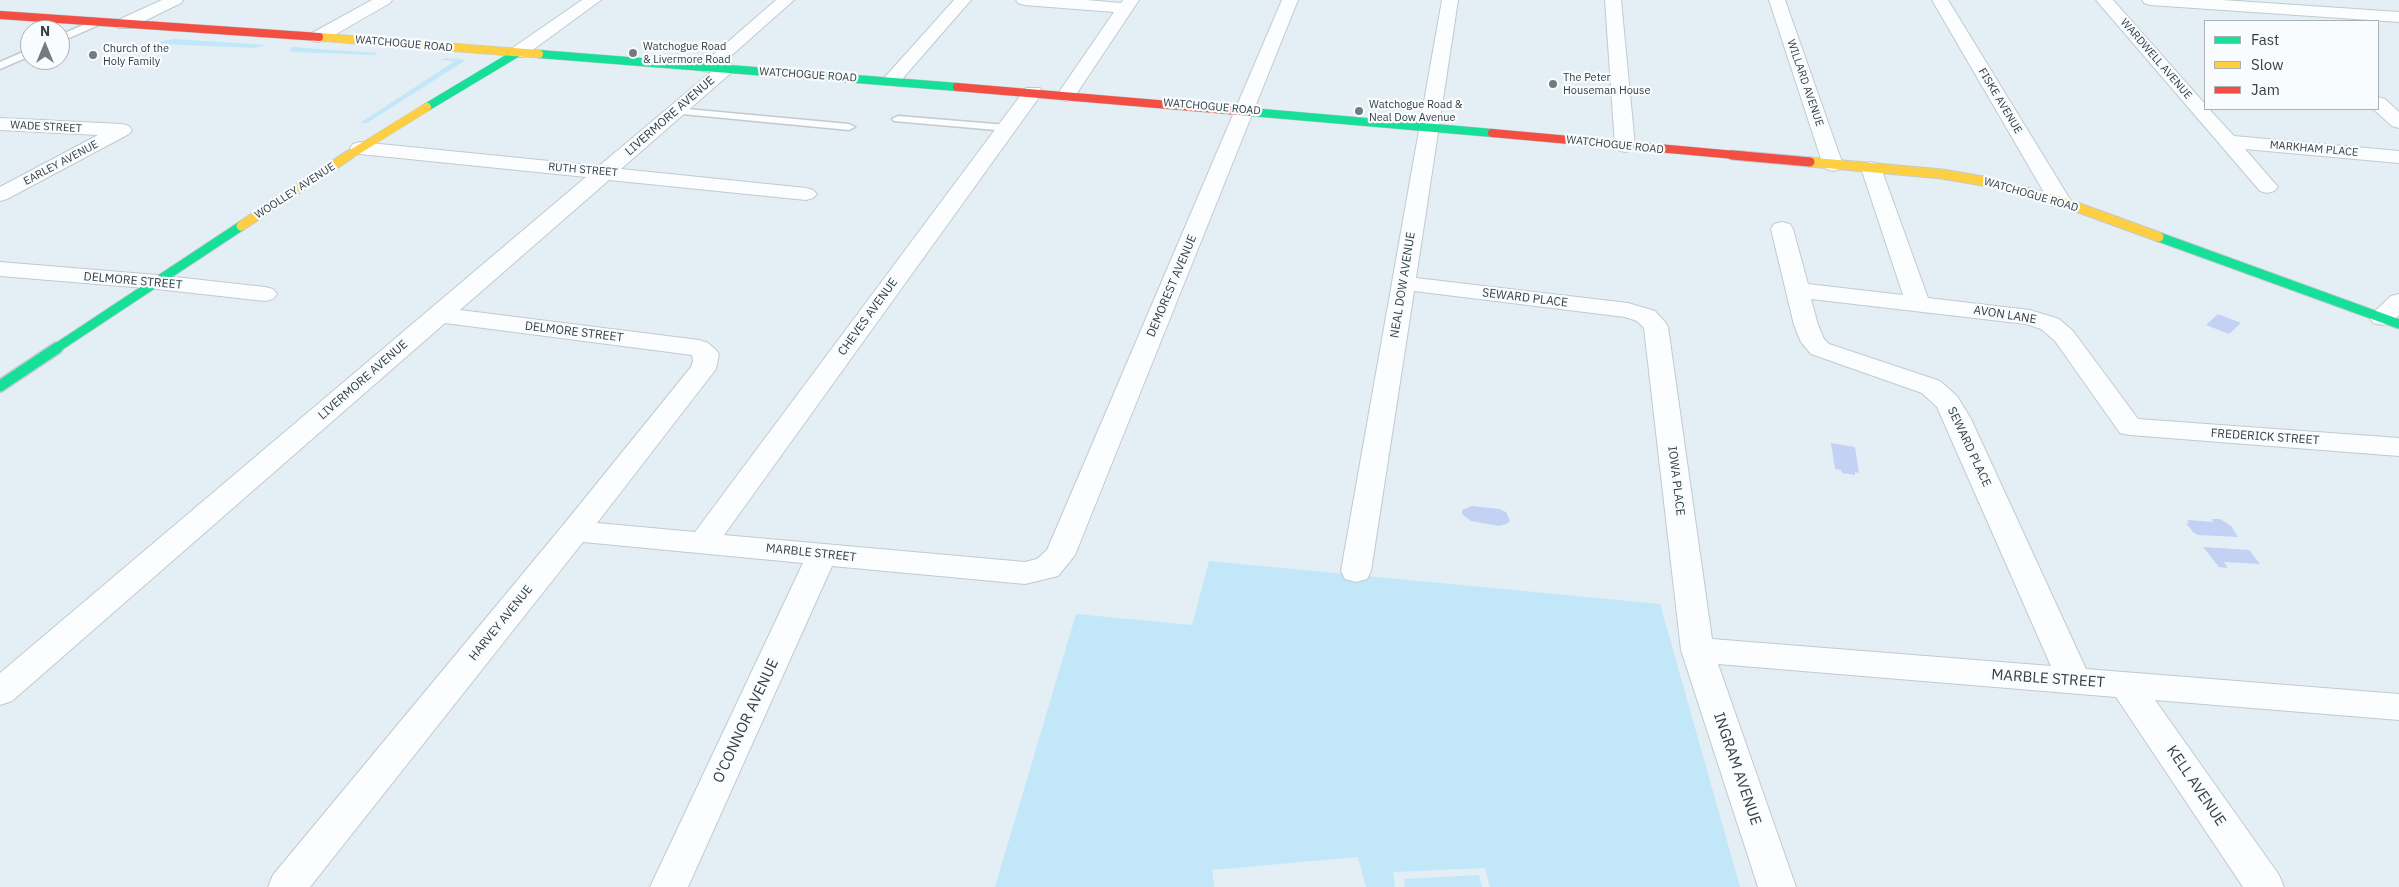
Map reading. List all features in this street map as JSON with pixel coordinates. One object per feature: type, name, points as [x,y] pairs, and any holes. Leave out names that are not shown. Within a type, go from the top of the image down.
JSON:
[{"type":"street","points":[[124,24],[175,0]]},
{"type":"street","points":[[318,37],[384,0]]},
{"type":"street","name":"WOOLLEY AVENUE","points":[[0,386],[360,148],[517,53],[593,0]]},
{"type":"street","name":"LIVERMORE AVENUE","points":[[0,692],[676,112],[717,68],[786,0]]},
{"type":"street","points":[[892,81],[963,0]]},
{"type":"street","points":[[1024,0],[1128,4]]},
{"type":"street","name":"DEMOREST AVENUE","points":[[1046,568],[1060,555],[1290,0]]},
{"type":"street","name":"NEAL DOW AVENUE","points":[[1356,571],[1450,0]]},
{"type":"street","points":[[1613,0],[1625,146]]},
{"type":"street","name":"WILLARD AVENUE","points":[[1777,0],[1833,165]]},
{"type":"street","name":"FISKE AVENUE","points":[[1940,0],[2060,201]]},
{"type":"street","name":"WARDWELL AVENUE","points":[[2104,0],[2267,187]]},
{"type":"street","points":[[2150,0],[2268,4],[2399,17]]},
{"type":"street","points":[[1066,94],[1128,4]]},
{"type":"street","points":[[2268,4],[2286,20]]},
{"type":"street","name":"WATCHOGUE ROAD","points":[[0,15],[318,37],[1066,94],[1942,174],[1983,181],[2060,201],[2393,315]]},
{"type":"street","name":"CHEVES AVENUE","points":[[704,542],[1033,92]]},
{"type":"street","points":[[2379,104],[2399,122]]},
{"type":"street","name":"WADE STREET","points":[[0,124],[122,130]]},
{"type":"street","name":"EARLEY AVENUE","points":[[0,195],[122,130]]},
{"type":"street","name":"MARKHAM PLACE","points":[[2229,142],[2399,156]]},
{"type":"street","name":"RUTH STREET","points":[[360,148],[806,194]]},
{"type":"street","points":[[1870,168],[1918,304]]},
{"type":"street","name":"SEWARD PLACE","points":[[1782,229],[1806,325],[1813,342],[1820,349],[1931,387],[1948,402],[1958,419],[2058,647],[2076,681]]},
{"type":"street","name":"DELMORE STREET","points":[[0,269],[157,282],[265,294]]},
{"type":"street","name":"SEWARD PLACE","points":[[1403,283],[1628,310],[1646,316]]},
{"type":"street","name":"AVON LANE","points":[[1797,290],[2030,317],[2050,324],[2064,336],[2130,427]]},
{"type":"street","name":"DELMORE STREET","points":[[440,314],[699,348],[706,354]]},
{"type":"street","name":"IOWA PLACE","points":[[1646,316],[1656,327],[1697,650]]},
{"type":"street","name":"HARVEY AVENUE","points":[[287,887],[575,531],[703,369],[706,354]]},
{"type":"street","name":"FREDERICK STREET","points":[[2130,427],[2399,447]]},
{"type":"street","name":"MARBLE STREET","points":[[575,531],[1025,573],[1046,568]]},
{"type":"street","name":"O'CONNOR AVENUE","points":[[669,887],[822,554]]},
{"type":"street","name":"MARBLE STREET","points":[[1697,650],[2399,707]]},
{"type":"street","name":"INGRAM AVENUE","points":[[1697,650],[1777,887]]},
{"type":"street","name":"KELL AVENUE","points":[[2126,685],[2265,887]]},
{"type":"lane","points":[[70,34],[97,22]]},
{"type":"lane","points":[[0,66],[20,57]]},
{"type":"lane","points":[[676,112],[849,126]]},
{"type":"lane","points":[[898,119],[1007,128]]},
{"type":"shaded area","points":[[174,39],[267,45],[254,48],[163,44],[146,49],[145,44]]},
{"type":"shaded area","points":[[292,47],[378,53],[375,55],[292,52],[289,50]]},
{"type":"shaded area","points":[[446,58],[466,60],[367,123],[360,123],[455,61],[440,60]]},
{"type":"shaded area","points":[[2218,314],[2241,323],[2229,334],[2206,325]]},
{"type":"shaded area","points":[[1831,443],[1855,447],[1859,473],[1855,472],[1855,475],[1842,473],[1841,470],[1835,469]]},
{"type":"shaded area","points":[[1472,506],[1499,509],[1506,512],[1510,521],[1499,526],[1471,521],[1462,514],[1462,510]]},
{"type":"shaded area","points":[[2212,519],[2220,519],[2231,526],[2238,537],[2198,535],[2186,523],[2189,523],[2187,520],[2213,522]]},
{"type":"shaded area","points":[[2203,547],[2249,550],[2260,564],[2224,562],[2228,568],[2219,567]]},
{"type":"shaded area","points":[[1209,561],[1660,604],[1740,887],[1490,887],[1485,868],[1393,872],[1395,887],[1366,887],[1358,857],[1212,870],[1214,887],[995,887],[1076,614],[1192,625]]},
{"type":"shaded area","points":[[1479,875],[1482,887],[1405,887],[1404,879]]},
{"type":"traffic: fast","points":[[427,107],[517,53]]},
{"type":"traffic: fast","points":[[539,54],[957,87]]},
{"type":"traffic: fast","points":[[1251,112],[1492,133]]},
{"type":"traffic: fast","points":[[0,386],[241,226]]},
{"type":"traffic: fast","points":[[2159,237],[2399,324]]},
{"type":"traffic: slow","points":[[319,37],[539,54]]},
{"type":"traffic: slow","points":[[241,226],[360,148],[427,107]]},
{"type":"traffic: slow","points":[[1810,162],[1942,174],[1983,181],[2060,201],[2159,237]]},
{"type":"traffic: jam","points":[[0,15],[319,37]]},
{"type":"traffic: jam","points":[[957,87],[1251,112]]},
{"type":"traffic: jam","points":[[1492,133],[1810,162]]},
{"type":"place","name":"Watchogue Road & Livermore Road","points":[[633,53]]},
{"type":"place","name":"Church of the Holy Family","points":[[93,55]]},
{"type":"place","name":"The Peter Houseman House","points":[[1553,84]]},
{"type":"place","name":"Watchogue Road & Neal Dow Avenue","points":[[1359,111]]}]
